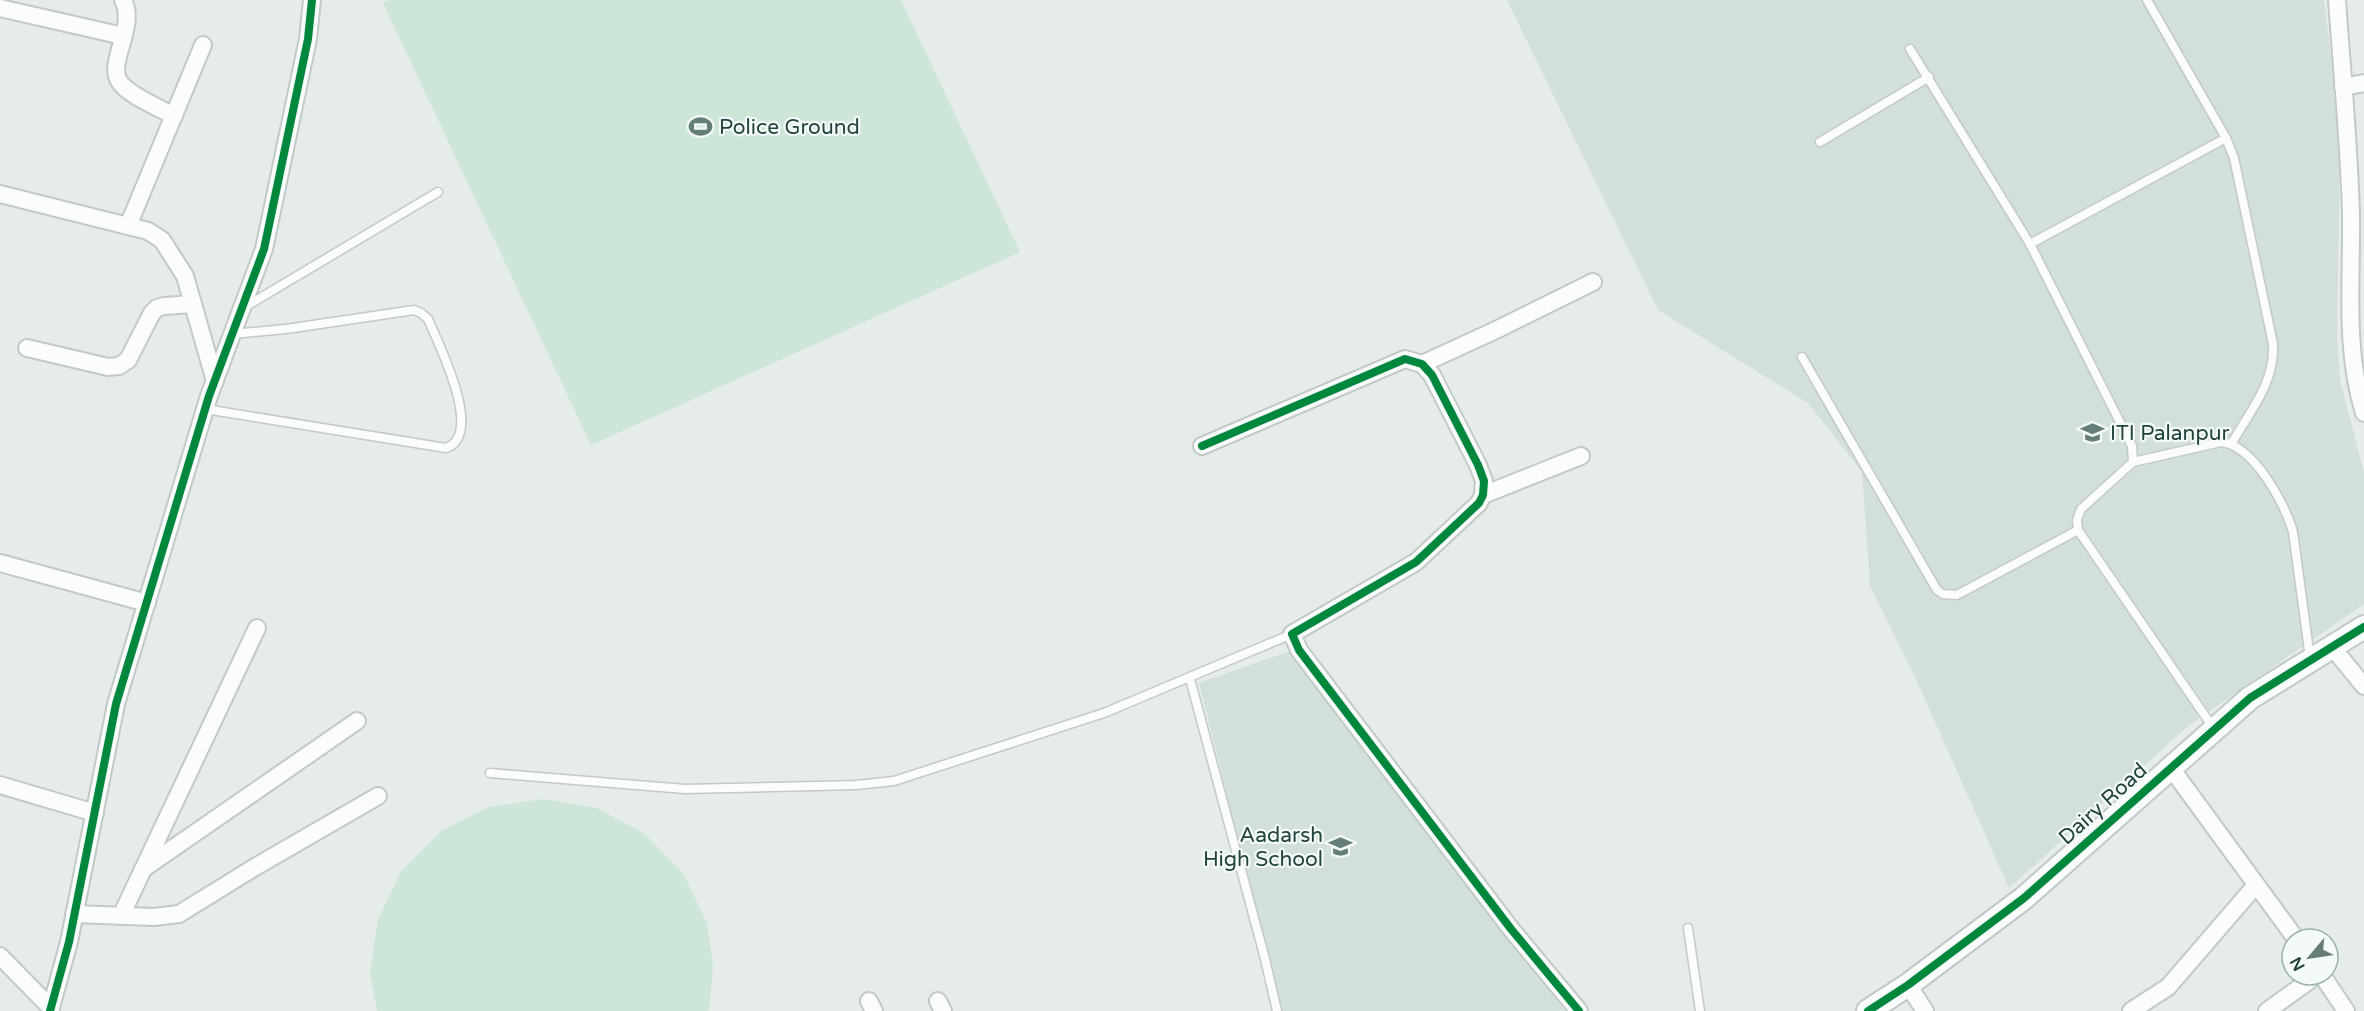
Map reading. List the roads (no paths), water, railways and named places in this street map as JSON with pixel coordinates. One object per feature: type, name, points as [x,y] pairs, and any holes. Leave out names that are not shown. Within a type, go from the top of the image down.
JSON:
[{"type":"street","points":[[123,0],[128,15],[115,72],[119,82],[126,89],[174,116]]},
{"type":"street","points":[[50,1009],[74,914],[116,704],[205,409],[264,249],[308,39],[312,0]]},
{"type":"street","points":[[2337,0],[2343,87],[2356,142],[2357,336],[2363,407]]},
{"type":"street","points":[[0,8],[123,36]]},
{"type":"street","points":[[128,226],[204,45]]},
{"type":"street","points":[[2343,87],[2364,83]]},
{"type":"street","points":[[0,194],[148,231],[162,240],[185,276],[215,381]]},
{"type":"street","points":[[1422,364],[1593,282]]},
{"type":"street","points":[[27,348],[108,367],[119,366],[128,360],[152,313],[157,308],[193,304]]},
{"type":"street","points":[[1202,446],[1405,359],[1422,364],[1432,375],[1484,481],[1483,495],[1479,503],[1416,562],[1292,634],[1299,650],[1511,929],[1579,1011]]},
{"type":"street","points":[[1483,495],[1581,456]]},
{"type":"street","points":[[0,563],[147,603]]},
{"type":"street","name":"Dairy Road","points":[[1868,1011],[1908,985],[2024,898],[2250,698],[2364,627]]},
{"type":"street","points":[[121,916],[257,628]]},
{"type":"street","points":[[2332,647],[2364,686]]},
{"type":"street","points":[[143,870],[357,721]]},
{"type":"street","points":[[2171,768],[2287,927]]},
{"type":"street","points":[[0,785],[95,813]]},
{"type":"street","points":[[74,914],[168,917],[179,914],[378,796]]},
{"type":"street","points":[[2131,1011],[2168,987],[2256,885]]},
{"type":"street","points":[[0,956],[50,1009]]},
{"type":"street","points":[[1908,985],[1925,1011]]},
{"type":"street","points":[[2267,1011],[2302,987]]},
{"type":"street","points":[[2329,987],[2346,1011]]},
{"type":"lane","points":[[2147,0],[2226,138],[2236,170],[2273,344],[2274,361],[2268,382],[2232,443]]},
{"type":"lane","points":[[1910,49],[2030,244],[2132,446],[2133,462]]},
{"type":"lane","points":[[1820,142],[1929,77]]},
{"type":"lane","points":[[2030,244],[2226,138]]},
{"type":"lane","points":[[242,310],[438,192]]},
{"type":"lane","points":[[205,409],[446,448],[452,446],[458,437],[462,414],[458,388],[428,319],[421,313],[414,310],[286,329],[232,334]]},
{"type":"lane","points":[[1802,357],[1937,590],[1943,594],[1957,595],[2078,530]]},
{"type":"lane","points":[[2214,730],[2078,530],[2077,520],[2081,509],[2133,462],[2221,442],[2232,443],[2248,457],[2282,500],[2293,532],[2311,660]]},
{"type":"lane","points":[[490,773],[685,789],[856,785],[894,781],[1104,713],[1190,679],[1292,634]]},
{"type":"lane","points":[[1190,679],[1277,1011]]},
{"type":"lane","points":[[1688,928],[1700,1011]]},
{"type":"place","name":"Police Ground","points":[[701,127]]},
{"type":"place","name":"ITI Palanpur","points":[[2092,433]]},
{"type":"place","name":"Aadarsh High School","points":[[1341,847]]}]
